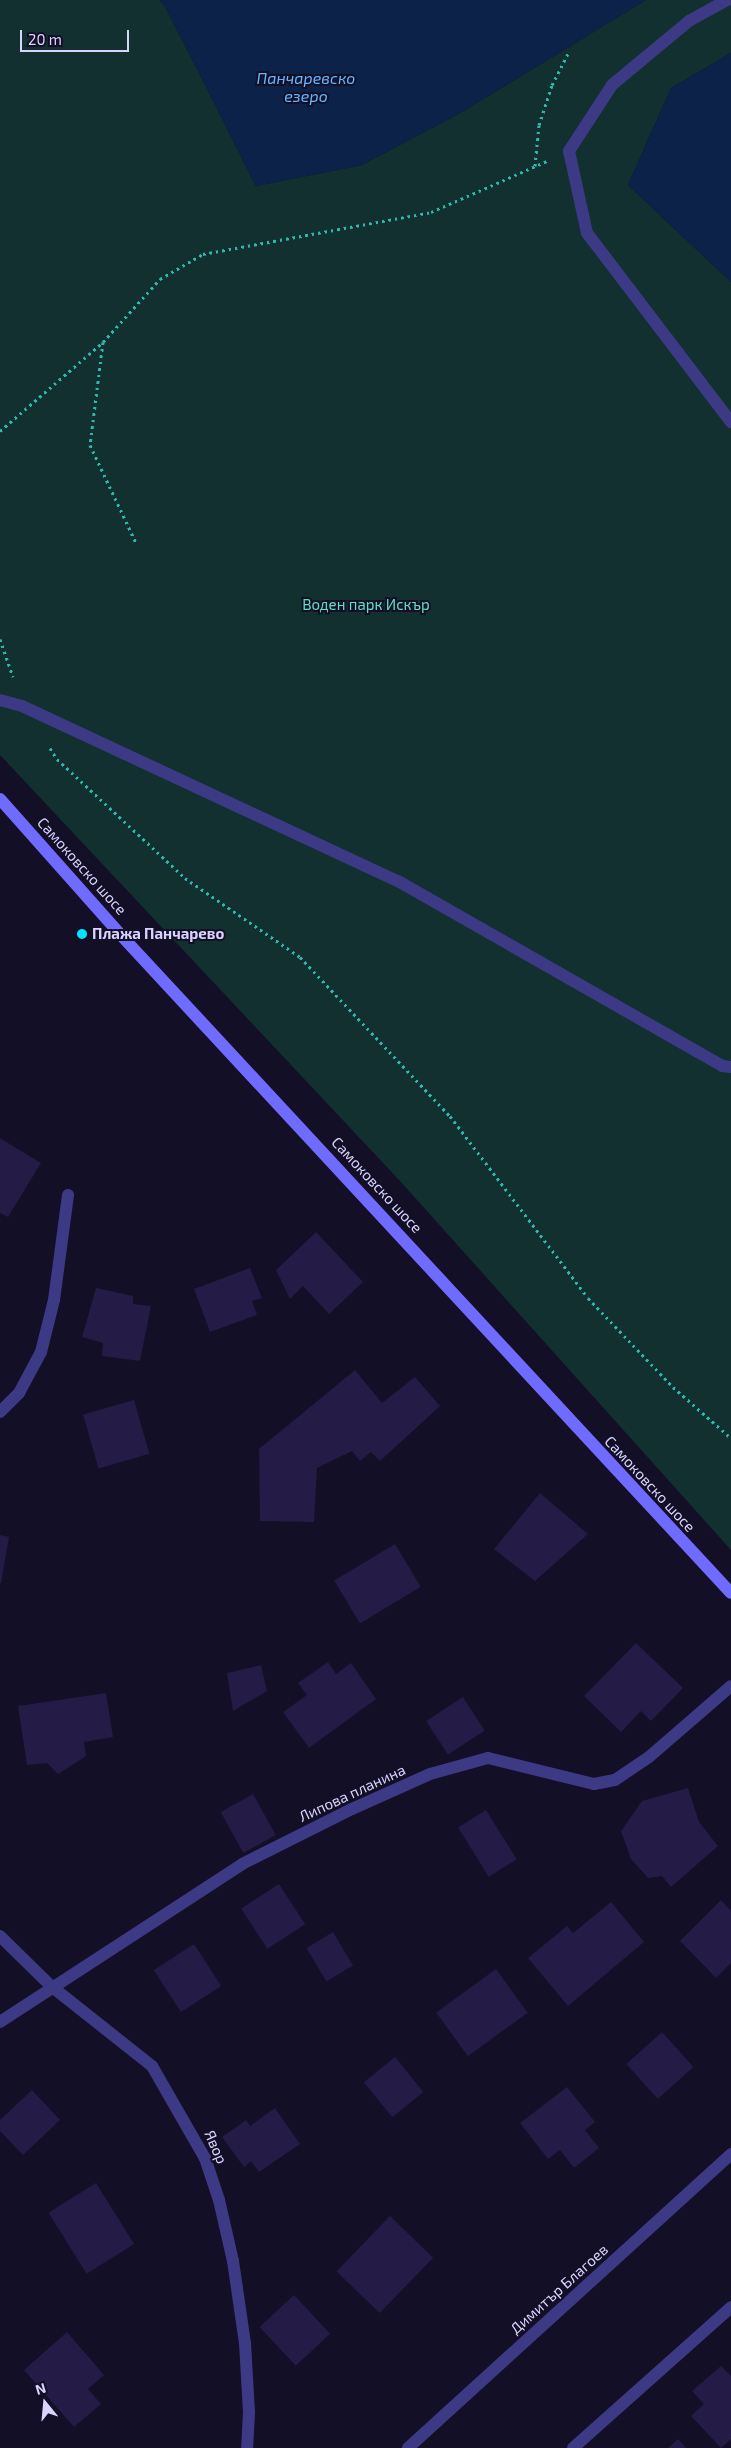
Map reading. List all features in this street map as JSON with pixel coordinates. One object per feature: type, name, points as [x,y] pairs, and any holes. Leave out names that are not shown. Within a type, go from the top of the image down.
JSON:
[{"type":"main road","name":"Самоковско шосе","points":[[0,799],[118,932],[731,1593]]},
{"type":"street","points":[[728,0],[689,21],[612,85],[569,151],[588,233],[731,422]]},
{"type":"street","points":[[0,700],[22,706],[398,881],[722,1066],[731,1067]]},
{"type":"street","points":[[0,1412],[19,1393],[41,1352],[54,1300],[68,1195]]},
{"type":"street","name":"Липова планина","points":[[0,2022],[51,1986],[242,1864],[430,1774],[488,1758],[581,1782],[594,1784],[615,1780],[649,1757],[731,1686]]},
{"type":"street","name":"Явор","points":[[0,1936],[51,1986],[152,2066],[205,2158],[219,2200],[233,2261],[245,2343],[249,2412],[247,2448]]},
{"type":"street","name":"Димитър Благоев","points":[[408,2448],[731,2154]]},
{"type":"street","points":[[573,2448],[731,2307]]},
{"type":"path","points":[[535,166],[539,125],[552,85],[569,52]]},
{"type":"path","points":[[0,431],[103,342],[160,279],[203,254],[431,212],[569,151]]},
{"type":"path","points":[[103,342],[90,445],[137,545]]},
{"type":"path","points":[[0,639],[22,706]]},
{"type":"path","points":[[47,744],[57,759],[185,878],[300,958],[450,1116],[588,1298],[673,1387],[731,1438]]},
{"type":"green space","name":"Воден парк Искър","points":[[0,0],[159,0],[165,6],[256,186],[362,165],[462,112],[646,0],[731,0],[731,53],[671,88],[628,185],[731,282],[731,1550],[400,1181],[0,755]]},
{"type":"water","name":"Панчаревско езеро","points":[[159,0],[646,0],[462,112],[362,165],[256,186],[165,6]]},
{"type":"water","points":[[731,53],[731,282],[628,185],[671,88]]},
{"type":"building","points":[[0,1138],[41,1163],[8,1217],[0,1213]]},
{"type":"building","points":[[316,1232],[363,1282],[329,1314],[303,1286],[290,1299],[276,1270]]},
{"type":"building","points":[[250,1268],[262,1298],[252,1301],[257,1315],[210,1332],[194,1289]]},
{"type":"building","points":[[96,1288],[133,1296],[133,1304],[151,1306],[140,1361],[102,1356],[103,1343],[82,1337]]},
{"type":"building","points":[[355,1370],[382,1403],[415,1377],[440,1406],[380,1461],[371,1452],[360,1461],[352,1451],[317,1468],[314,1522],[260,1521],[259,1449]]},
{"type":"building","points":[[134,1400],[149,1454],[98,1468],[83,1415]]},
{"type":"building","points":[[540,1493],[588,1534],[535,1581],[494,1549]]},
{"type":"building","points":[[0,1535],[9,1537],[1,1583],[0,1583]]},
{"type":"building","points":[[395,1544],[421,1587],[360,1623],[334,1581]]},
{"type":"building","points":[[636,1643],[683,1688],[651,1721],[641,1711],[621,1732],[584,1696]]},
{"type":"building","points":[[328,1662],[336,1674],[351,1663],[376,1699],[309,1748],[283,1712],[307,1695],[298,1683]]},
{"type":"building","points":[[261,1665],[267,1691],[233,1711],[227,1673]]},
{"type":"building","points":[[106,1693],[113,1737],[84,1742],[86,1756],[58,1774],[47,1763],[27,1765],[18,1706]]},
{"type":"building","points":[[463,1697],[485,1731],[448,1755],[426,1721]]},
{"type":"building","points":[[688,1788],[699,1822],[718,1846],[671,1887],[662,1876],[648,1878],[631,1859],[621,1831],[642,1801]]},
{"type":"building","points":[[253,1794],[276,1835],[243,1853],[221,1812]]},
{"type":"building","points":[[486,1810],[517,1859],[489,1877],[458,1827]]},
{"type":"building","points":[[279,1884],[305,1924],[267,1949],[241,1909]]},
{"type":"building","points":[[721,1900],[731,1911],[731,1963],[716,1978],[680,1941]]},
{"type":"building","points":[[611,1902],[644,1942],[568,2006],[528,1958],[567,1926],[573,1933]]},
{"type":"building","points":[[333,1932],[353,1965],[327,1981],[306,1948]]},
{"type":"building","points":[[194,1944],[221,1986],[181,2012],[154,1970]]},
{"type":"building","points":[[496,1969],[528,2013],[468,2056],[436,2012]]},
{"type":"building","points":[[662,2032],[693,2067],[658,2099],[626,2064]]},
{"type":"building","points":[[395,2057],[423,2092],[392,2117],[364,2082]]},
{"type":"building","points":[[567,2087],[595,2122],[585,2130],[599,2148],[574,2168],[560,2150],[548,2159],[520,2123]]},
{"type":"building","points":[[32,2090],[60,2120],[23,2155],[0,2131],[0,2120]]},
{"type":"building","points":[[275,2108],[300,2144],[259,2172],[251,2161],[244,2167],[222,2137],[246,2120],[250,2126]]},
{"type":"building","points":[[96,2183],[134,2244],[87,2274],[49,2213]]},
{"type":"building","points":[[390,2216],[433,2258],[380,2313],[337,2271]]},
{"type":"building","points":[[294,2295],[330,2334],[296,2366],[260,2327]]},
{"type":"building","points":[[67,2332],[104,2375],[88,2389],[101,2404],[74,2427],[24,2370]]},
{"type":"building","points":[[721,2366],[731,2376],[731,2439],[721,2448],[691,2416],[704,2404],[692,2391]]},
{"type":"building","points":[[678,2439],[686,2448],[668,2448]]},
{"type":"place","name":"Плажа Панчарево","points":[[82,934]]}]
